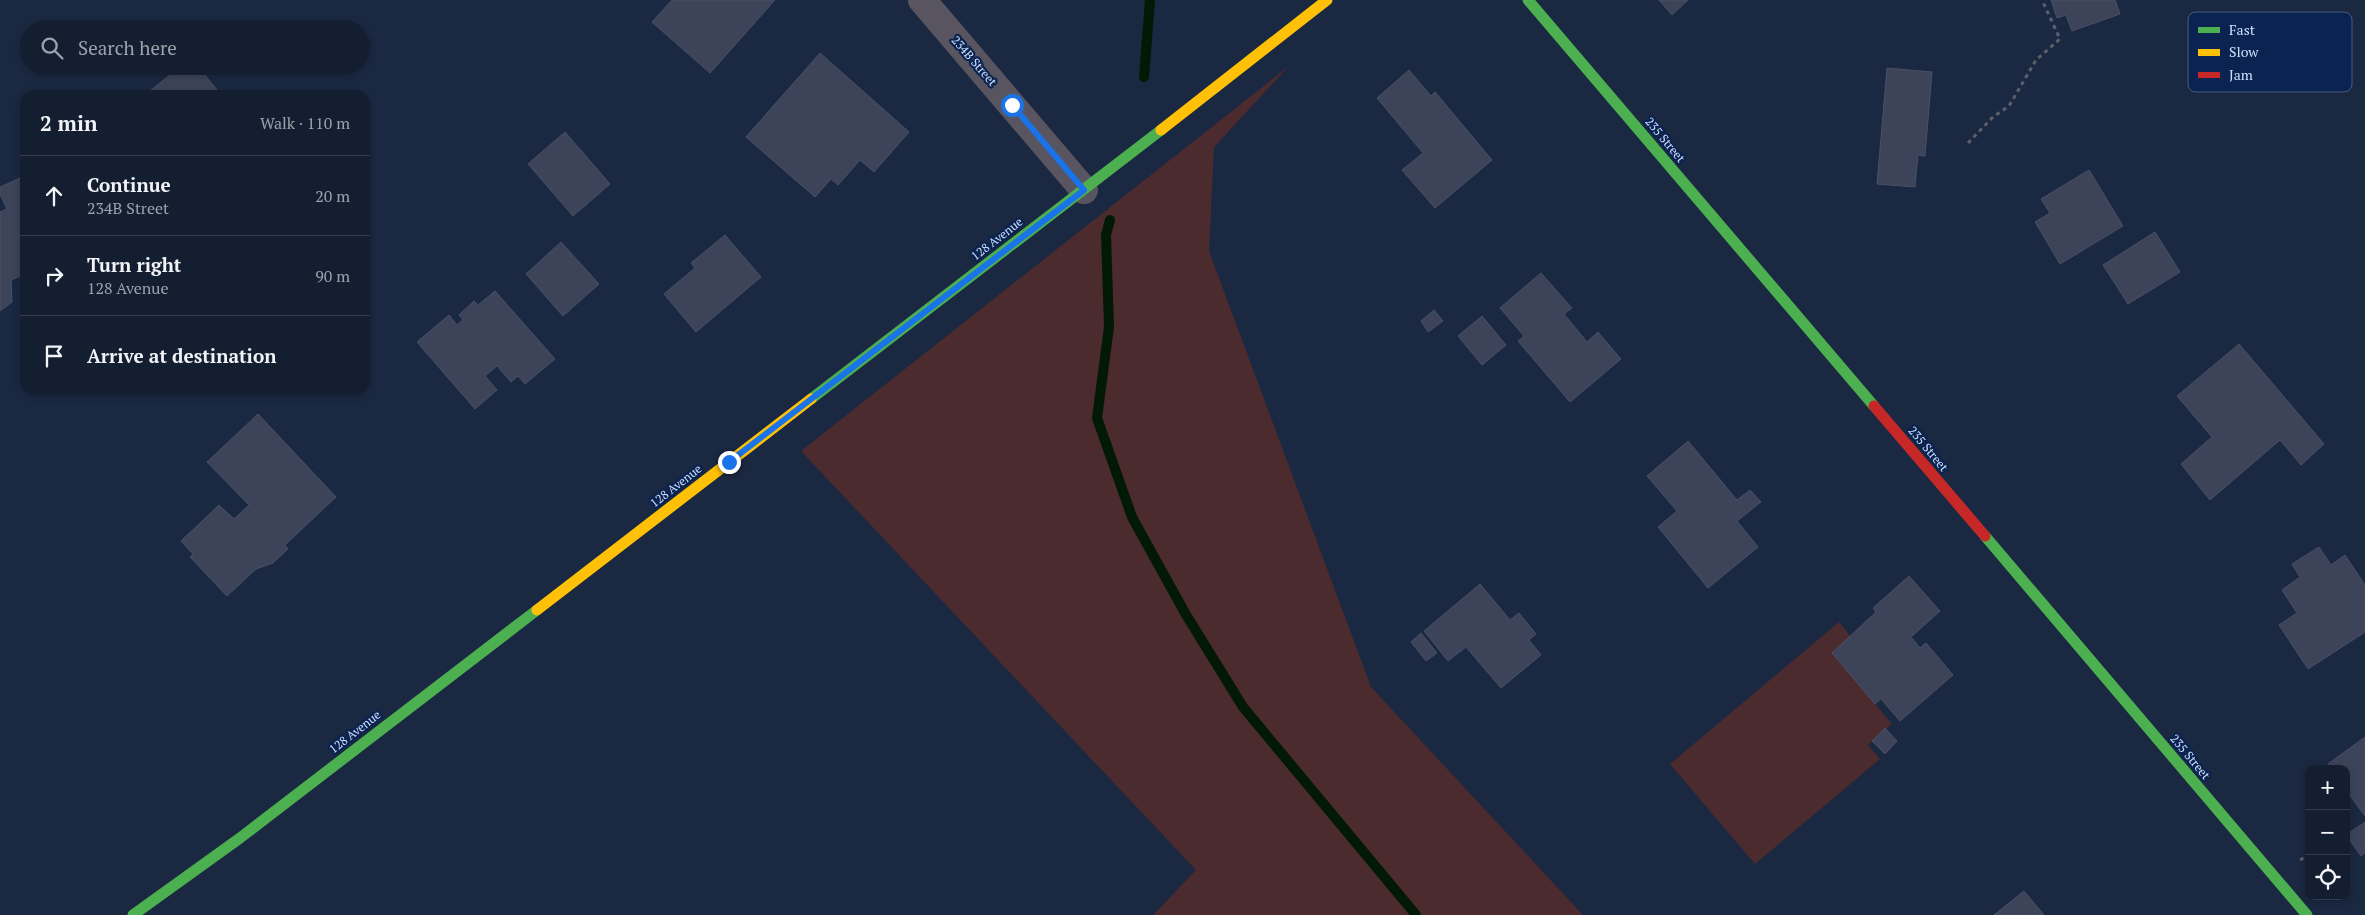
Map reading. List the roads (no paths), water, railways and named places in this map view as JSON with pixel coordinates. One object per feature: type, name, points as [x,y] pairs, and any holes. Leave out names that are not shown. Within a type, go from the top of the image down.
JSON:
[{"type":"street","name":"234B Street","points":[[922,0],[1084,190]]},
{"type":"street","name":"128 Avenue","points":[[133,915],[240,838],[1084,190],[1327,0]]},
{"type":"street","name":"235 Street","points":[[1528,0],[2307,915]]},
{"type":"waterway","points":[[1144,77],[1150,0]]},
{"type":"waterway","points":[[1110,220],[1106,235],[1109,327],[1097,418],[1132,517],[1185,613],[1243,707],[1416,915]]}]
